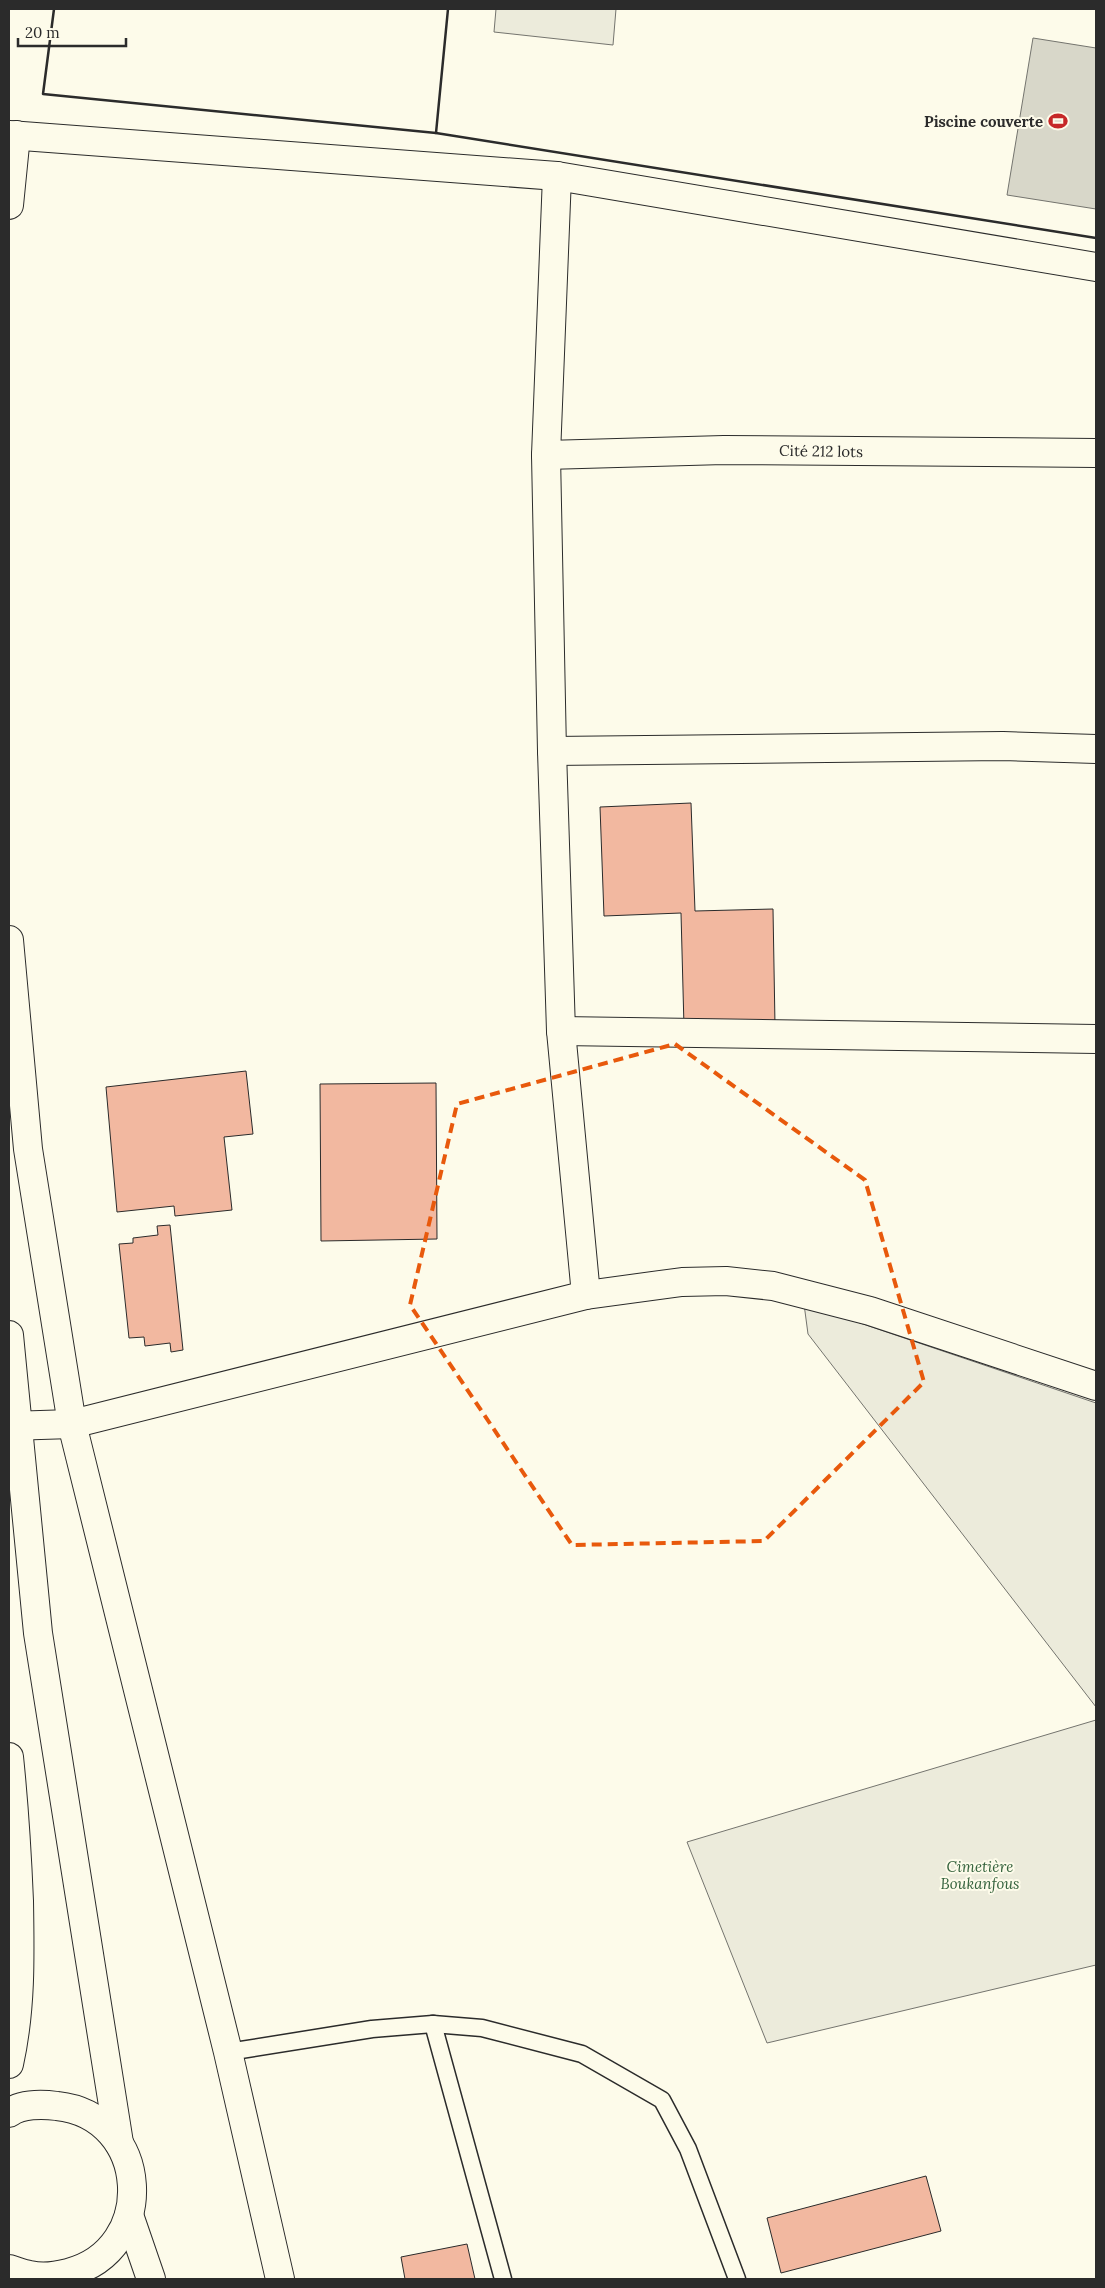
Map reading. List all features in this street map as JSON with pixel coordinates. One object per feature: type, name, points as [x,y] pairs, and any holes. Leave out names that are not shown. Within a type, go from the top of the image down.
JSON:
[{"type":"main road","points":[[9,205],[12,135],[557,176],[1096,268]]},
{"type":"main road","points":[[557,176],[546,455],[552,751],[561,1031],[586,1295]]},
{"type":"main road","name":"Cité 212 lots","points":[[546,455],[724,450],[1096,453]]},
{"type":"main road","points":[[552,751],[689,751],[1003,746],[1096,749]]},
{"type":"main road","points":[[9,940],[28,1149],[72,1424],[228,2052],[280,2279]]},
{"type":"main road","points":[[561,1031],[1096,1039]]},
{"type":"main road","points":[[14,1426],[72,1424],[586,1295],[682,1282],[726,1282],[773,1286],[870,1311],[1096,1386]]},
{"type":"main road","points":[[9,1335],[14,1426],[38,1633],[119,2143]]},
{"type":"main road","points":[[9,1757],[18,1880],[20,1996],[9,2064]]},
{"type":"main road","points":[[9,1909],[18,1880]]},
{"type":"main road","points":[[9,2113],[41,2104],[71,2108],[98,2121],[119,2143],[128,2160],[132,2178],[133,2196],[129,2215],[119,2238],[102,2257],[81,2270],[56,2276],[25,2275]]},
{"type":"main road","points":[[129,2215],[150,2279]]},
{"type":"lane","points":[[228,2052],[372,2029],[433,2024],[482,2028],[582,2054],[662,2100],[688,2149],[737,2279]]},
{"type":"lane","points":[[433,2024],[503,2279]]},
{"type":"highlighted area","points":[[675,1044],[865,1180],[924,1382],[764,1541],[572,1545],[410,1305],[457,1104]]},
{"type":"green space","points":[[496,9],[616,9],[613,45],[494,32]]},
{"type":"green space","points":[[804,1304],[1096,1403],[1096,1707],[808,1334]]},
{"type":"green space","name":"Cimetière Boukanfous","points":[[1096,1720],[1096,1965],[767,2043],[687,1842]]},
{"type":"shaded area","name":"Piscine couverte","points":[[1033,38],[1096,48],[1096,209],[1007,195]]},
{"type":"building","points":[[691,803],[695,911],[773,909],[775,1025],[684,1027],[681,913],[604,916],[600,807]]},
{"type":"building","points":[[246,1071],[253,1134],[224,1137],[232,1210],[175,1216],[174,1206],[117,1212],[106,1087]]},
{"type":"building","points":[[436,1083],[437,1239],[321,1241],[320,1084]]},
{"type":"building","points":[[170,1225],[183,1350],[171,1352],[170,1343],[145,1346],[144,1337],[129,1338],[119,1244],[133,1243],[133,1238],[158,1235],[157,1226]]},
{"type":"building","points":[[926,2176],[941,2231],[781,2273],[767,2218]]},
{"type":"building","points":[[467,2244],[475,2279],[405,2279],[401,2257]]},
{"type":"wall","points":[[54,9],[43,94],[436,133],[1096,238]]},
{"type":"wall","points":[[436,133],[448,9]]},
{"type":"place","name":"Piscine couverte","points":[[1058,121]]}]
